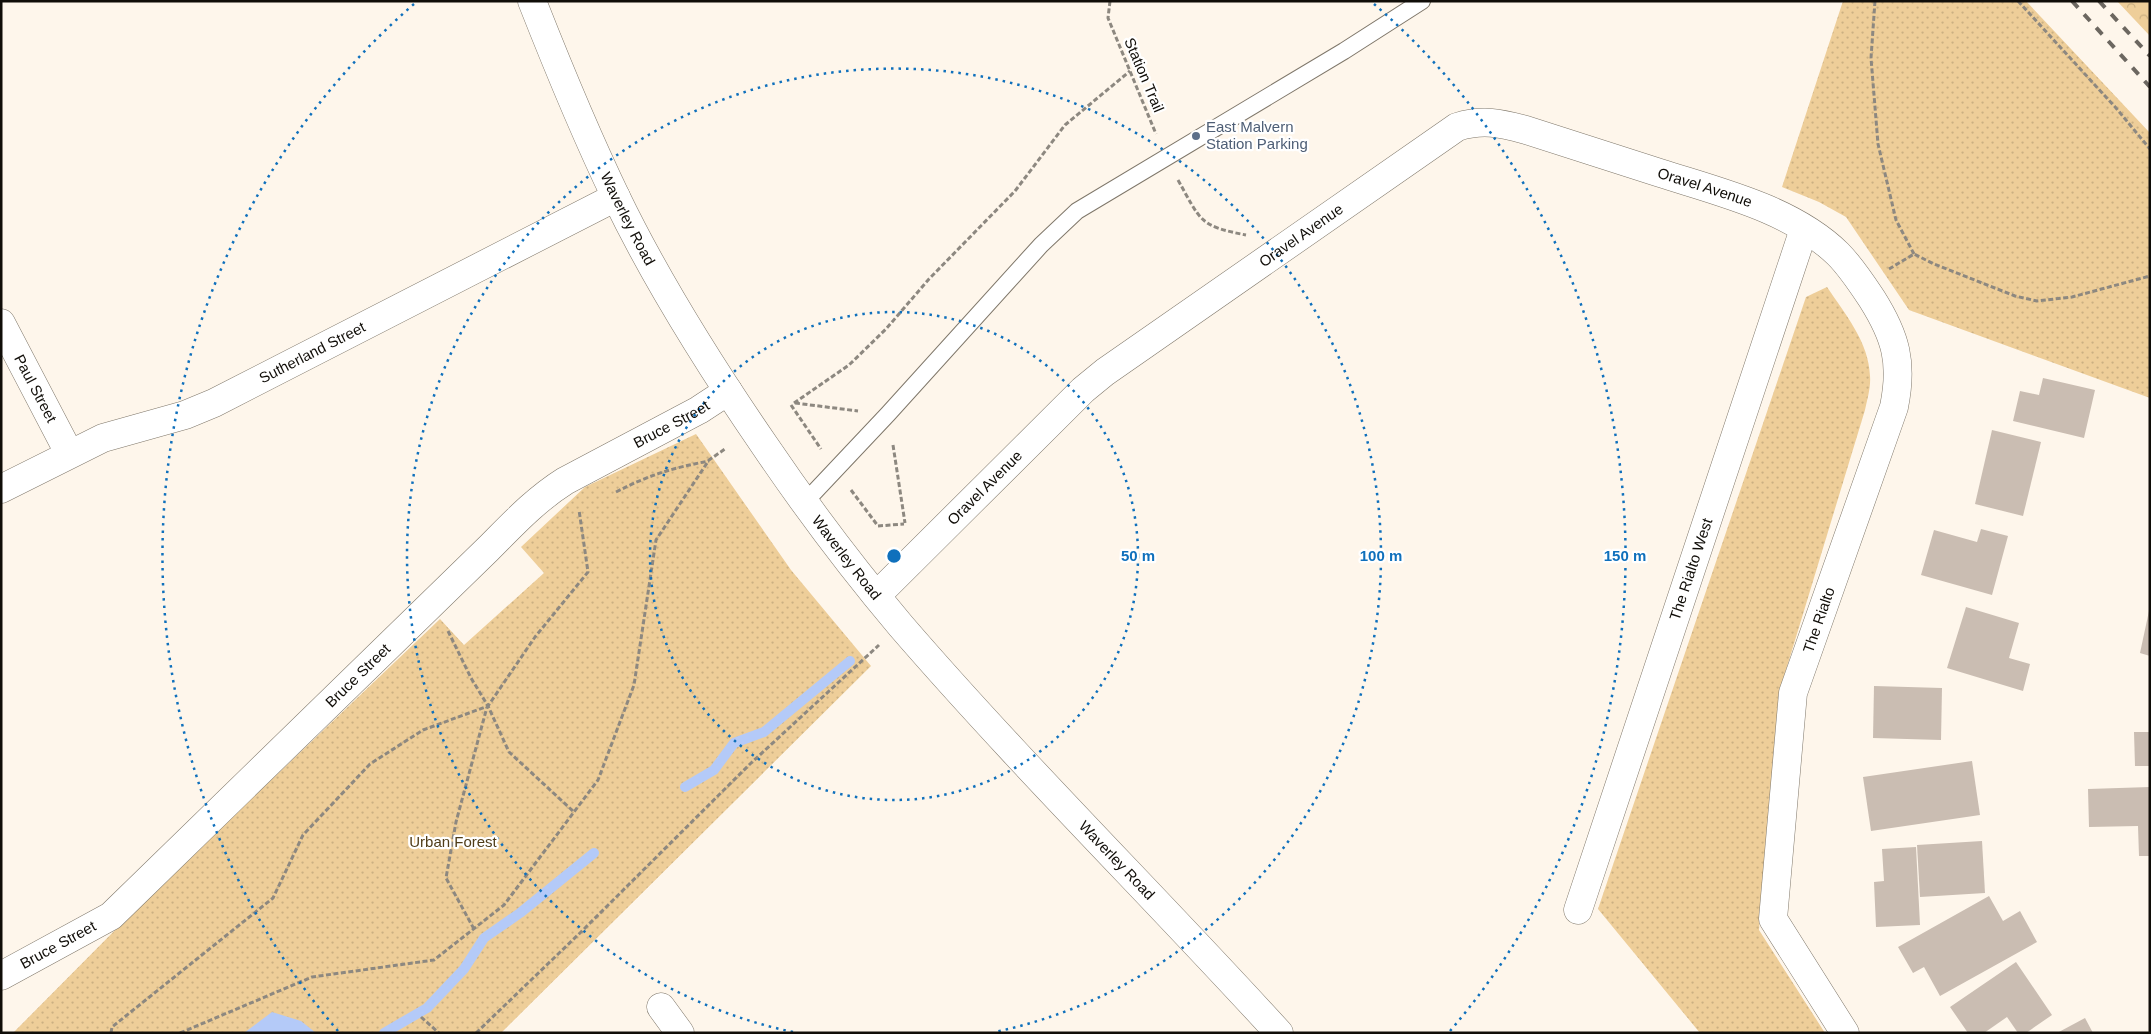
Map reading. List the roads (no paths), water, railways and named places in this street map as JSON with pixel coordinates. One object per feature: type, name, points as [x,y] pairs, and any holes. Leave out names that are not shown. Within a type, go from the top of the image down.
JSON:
[{"type":"street","name":"Waverley Road","points":[[532,1],[562,79],[616,197],[653,268],[688,329],[728,391],[805,502],[901,625],[1269,1030]]},
{"type":"street","name":"Oravel Avenue","points":[[877,595],[1083,390],[1105,372],[1457,127],[1471,123],[1494,122],[1526,130],[1748,202],[1764,208],[1804,229]]},
{"type":"street","name":"Sutherland Street","points":[[1,489],[69,453],[103,438],[185,415],[214,403],[616,197]]},
{"type":"street","name":"The Rialto West","points":[[1578,910],[1804,229]]},
{"type":"street","name":"The Rialto","points":[[1804,229],[1838,255],[1878,308],[1896,346],[1898,378],[1894,407],[1793,693],[1773,919],[1844,1033]]},
{"type":"street","name":"Paul Street","points":[[1,323],[69,453]]},
{"type":"street","name":"Bruce Street","points":[[1,976],[111,916],[488,549],[525,510],[565,481],[699,410],[728,391]]},
{"type":"street","points":[[661,1007],[680,1033]]},
{"type":"lane","points":[[805,502],[888,414],[1041,245],[1077,211],[1344,51],[1422,1]]},
{"type":"water","points":[[272,1012],[301,1021],[316,1033],[244,1033]]},
{"type":"waterway","points":[[685,787],[714,770],[734,743],[764,732],[850,661]]},
{"type":"waterway","points":[[384,1033],[427,1008],[464,969],[484,938],[520,913],[594,853]]},
{"type":"railway","points":[[2072,1],[2150,87]]},
{"type":"railway","points":[[2099,1],[2150,56]]},
{"type":"place","name":"East Malvern Station Parking","points":[[1196,136]]},
{"type":"park label","name":"Urban Forest","points":[[453,842]]}]
